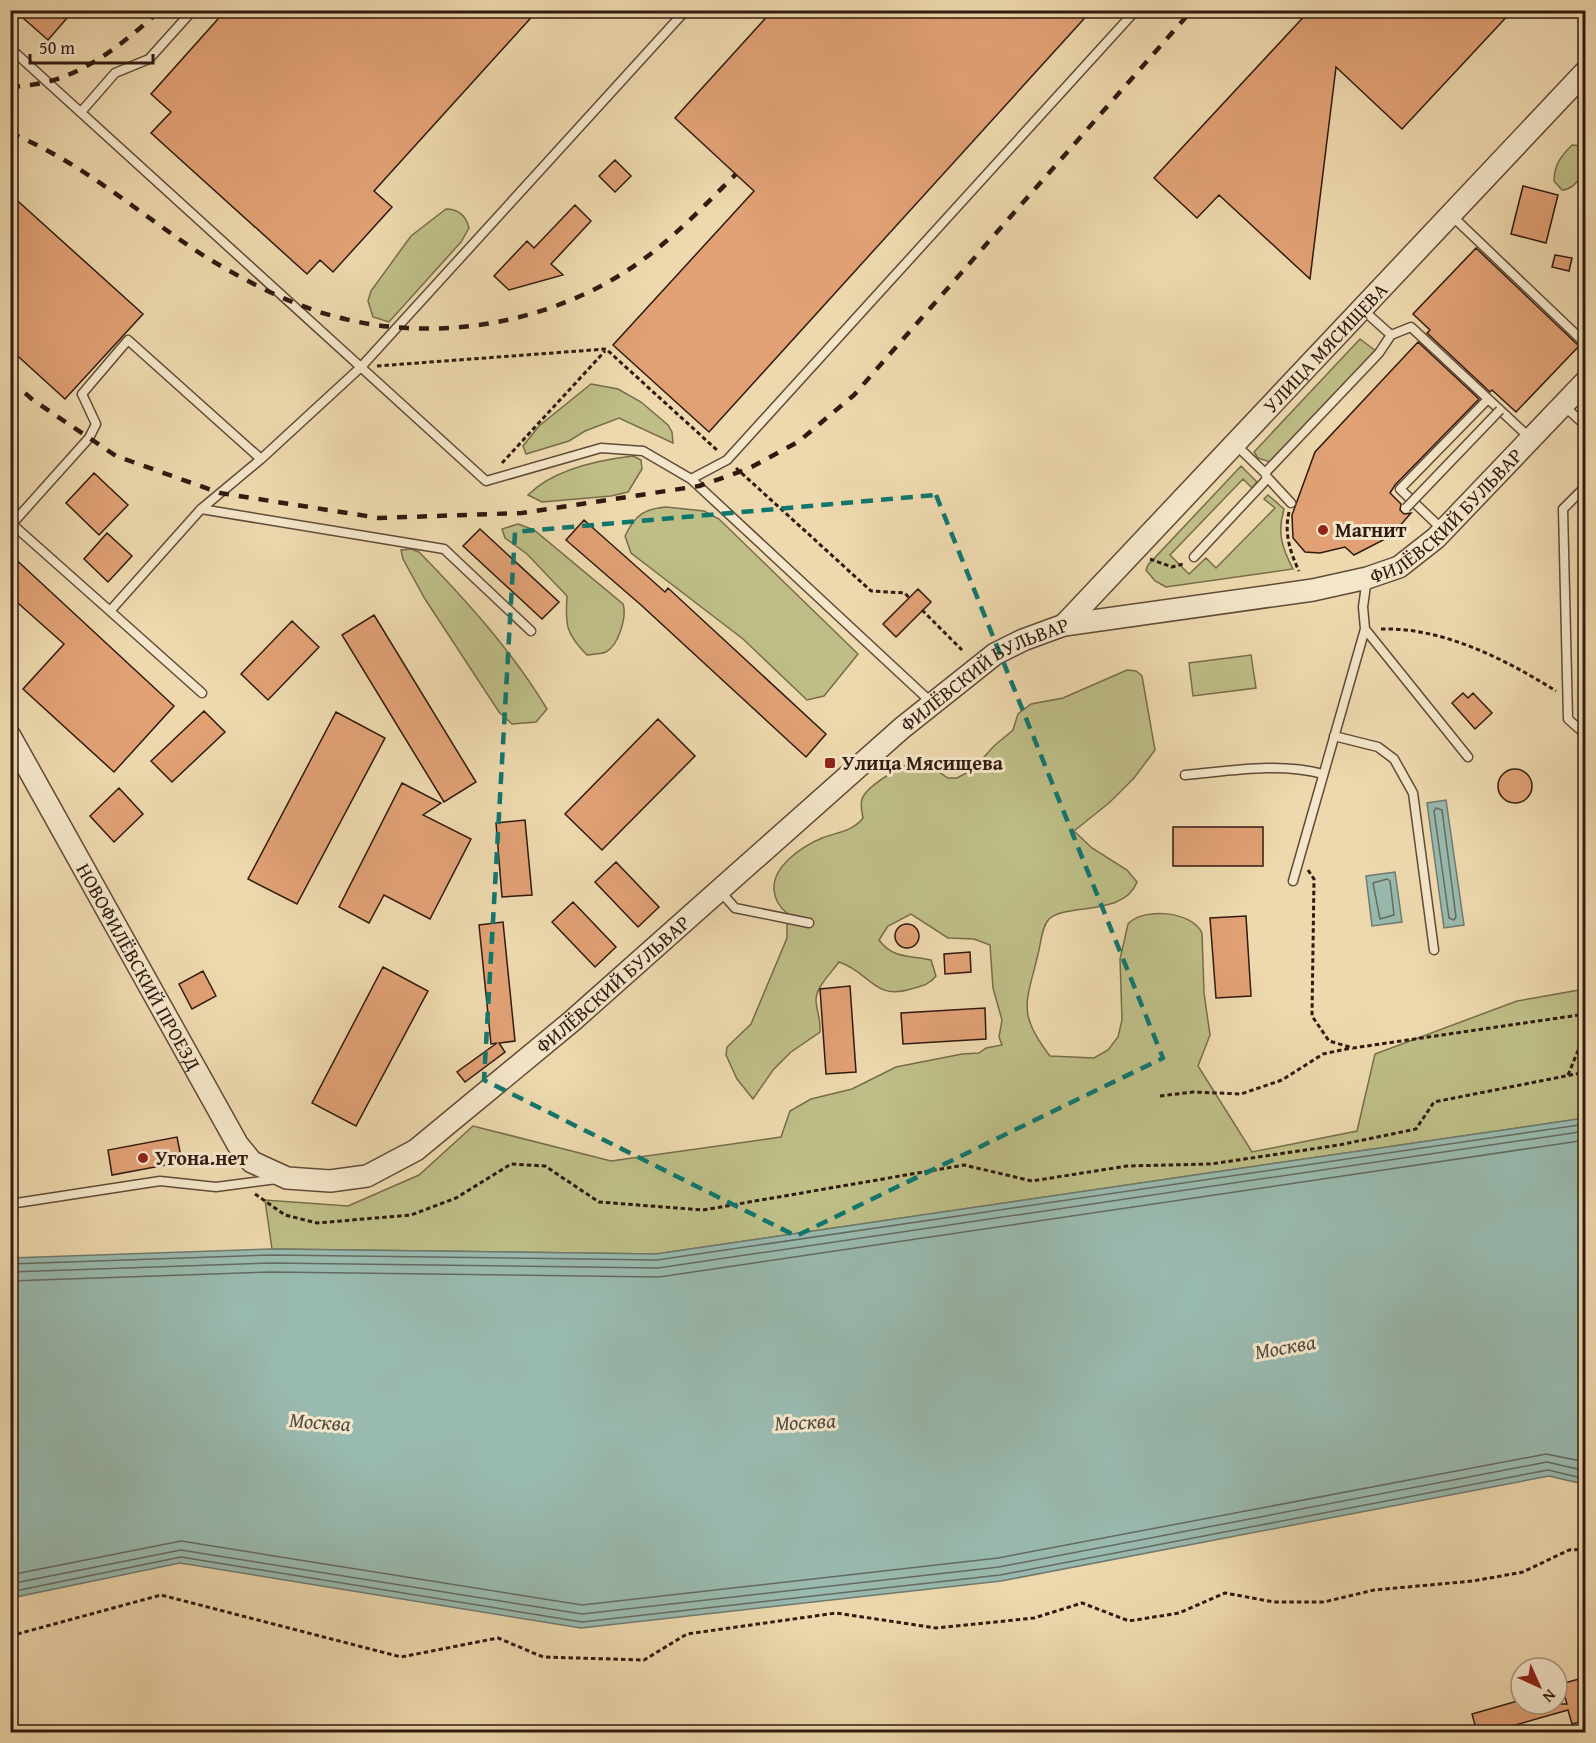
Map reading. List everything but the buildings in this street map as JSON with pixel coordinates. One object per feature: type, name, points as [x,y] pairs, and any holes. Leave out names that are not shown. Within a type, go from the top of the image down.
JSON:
[{"type":"street","name":"УЛИЦА МЯСИЩЕВА","points":[[1064,625],[1586,71]]},
{"type":"street","name":"ФИЛЁВСКИЙ БУЛЬВАР","points":[[287,1178],[330,1181],[367,1176],[416,1150],[571,1022],[718,889],[932,703],[995,654],[1023,640],[1064,625],[1289,594],[1367,578],[1399,567],[1444,531],[1586,381]]},
{"type":"street","name":"НОВОФИЛЁВСКИЙ ПРОЕЗД","points":[[10,736],[225,1126],[252,1162],[287,1178]]},
{"type":"lane","points":[[81,112],[115,73],[149,59],[193,10]]},
{"type":"lane","points":[[110,611],[201,509],[261,459],[361,367],[686,10]]},
{"type":"lane","points":[[692,479],[727,460],[1136,10]]},
{"type":"lane","points":[[10,48],[486,481],[601,448],[643,451],[692,479],[932,703]]},
{"type":"lane","points":[[1450,215],[1586,344]]},
{"type":"lane","points":[[1586,215],[1586,220]]},
{"type":"lane","points":[[1362,309],[1391,335]]},
{"type":"lane","points":[[1194,557],[1379,353],[1391,335],[1411,327],[1531,439]]},
{"type":"lane","points":[[202,693],[12,524],[89,438],[96,424],[82,394],[128,340],[261,459]]},
{"type":"lane","points":[[1444,531],[1400,489],[1488,399]]},
{"type":"lane","points":[[1563,405],[1586,426]]},
{"type":"lane","points":[[1406,508],[1500,410]]},
{"type":"lane","points":[[1235,444],[1291,503]]},
{"type":"lane","points":[[1586,486],[1563,509],[1568,718],[1586,735]]},
{"type":"lane","points":[[201,509],[444,549],[531,631]]},
{"type":"lane","points":[[1293,881],[1365,629],[1362,607],[1367,578]]},
{"type":"lane","points":[[1365,629],[1468,757]]},
{"type":"lane","points":[[1334,736],[1378,747],[1394,759],[1413,793],[1434,950]]},
{"type":"lane","points":[[1185,775],[1252,769],[1305,769],[1323,774]]},
{"type":"lane","points":[[718,889],[735,908],[809,924]]},
{"type":"lane","points":[[10,1204],[160,1181],[216,1187],[287,1178]]},
{"type":"path","points":[[486,481],[606,349]]},
{"type":"path","points":[[361,367],[606,349],[871,591],[905,593],[909,598]]},
{"type":"path","points":[[1291,503],[1287,522],[1290,553],[1299,571]]},
{"type":"path","points":[[1145,558],[1172,567],[1194,557]]},
{"type":"path","points":[[922,610],[962,650]]},
{"type":"path","points":[[1365,629],[1405,628],[1469,646],[1537,679],[1568,699]]},
{"type":"path","points":[[1580,656],[1586,656]]},
{"type":"path","points":[[1299,856],[1314,879],[1312,1016],[1329,1041],[1353,1048]]},
{"type":"path","points":[[1160,1096],[1193,1092],[1241,1094],[1282,1080],[1323,1054],[1586,1014]]},
{"type":"path","points":[[1568,1075],[1586,1031]]},
{"type":"path","points":[[252,1192],[285,1215],[317,1223],[411,1215],[456,1198],[511,1164],[545,1166],[598,1202],[704,1210],[964,1165],[1032,1181],[1127,1166],[1211,1164],[1339,1145],[1416,1129],[1434,1102],[1586,1072]]},
{"type":"path","points":[[10,1636],[161,1595],[401,1657],[498,1638],[543,1657],[645,1660],[687,1634],[836,1613],[936,1628],[1034,1618],[1082,1603],[1130,1621],[1179,1613],[1226,1593],[1274,1602],[1324,1602],[1374,1590],[1473,1581],[1523,1572],[1569,1550],[1586,1549]]},
{"type":"highlighted area","points":[[936,495],[1163,1058],[796,1236],[484,1080],[515,532]]},
{"type":"green space","points":[[1572,145],[1582,146],[1585,152],[1585,166],[1579,180],[1562,190],[1554,181],[1555,170],[1561,157]]},
{"type":"green space","points":[[446,209],[458,212],[468,224],[469,228],[461,242],[389,322],[373,317],[368,301],[371,291],[411,236]]},
{"type":"green space","points":[[1360,339],[1376,351],[1270,462],[1258,458],[1254,452]]},
{"type":"green space","points":[[591,384],[618,389],[641,402],[668,425],[672,432],[673,443],[619,418],[585,431],[569,441],[526,454],[523,446],[539,426]]},
{"type":"green space","points":[[633,456],[641,460],[642,469],[628,492],[611,496],[542,502],[528,495],[550,478],[563,472],[591,463]]},
{"type":"green space","points":[[1241,466],[1257,482],[1252,488],[1243,479],[1170,555],[1189,574],[1206,558],[1216,568],[1275,508],[1264,499],[1268,495],[1284,509],[1281,526],[1282,540],[1293,569],[1166,587],[1155,581],[1146,570],[1148,565]]},
{"type":"green space","points":[[666,507],[704,511],[719,519],[858,654],[824,696],[807,700],[743,639],[631,553],[625,536],[633,523],[641,514],[652,509]]},
{"type":"green space","points":[[518,524],[534,530],[623,604],[624,616],[621,630],[615,643],[606,652],[587,655],[575,641],[568,629],[567,596],[527,554],[505,538],[502,529]]},
{"type":"green space","points":[[411,549],[419,552],[454,589],[519,667],[547,709],[536,722],[512,724],[499,712],[425,599],[403,559],[401,550]]},
{"type":"green space","points":[[1251,655],[1256,688],[1193,696],[1189,663]]},
{"type":"green space","points":[[1127,670],[1136,671],[1142,676],[1155,750],[1134,778],[1109,803],[1074,831],[1092,848],[1127,870],[1137,882],[1130,893],[1120,900],[1108,905],[1057,914],[1046,923],[1030,984],[1027,1006],[1032,1028],[1050,1056],[1094,1058],[1108,1050],[1118,1037],[1122,1020],[1120,959],[1128,924],[1144,915],[1167,914],[1188,920],[1202,933],[1204,993],[1210,1035],[1198,1066],[1252,1152],[1357,1131],[1375,1054],[1517,1001],[1585,989],[1585,1118],[656,1254],[272,1249],[265,1200],[348,1206],[419,1175],[473,1126],[611,1161],[781,1137],[790,1111],[811,1099],[852,1089],[896,1067],[962,1054],[979,1053],[986,1048],[1002,1045],[999,1037],[1002,1020],[993,988],[990,945],[974,939],[948,938],[911,914],[888,926],[879,940],[897,954],[931,960],[936,976],[931,981],[925,985],[899,992],[888,991],[839,962],[817,994],[820,1032],[791,1052],[773,1070],[753,1099],[737,1079],[726,1055],[727,1047],[751,1024],[787,938],[787,913],[778,903],[774,890],[778,873],[790,858],[814,842],[859,823],[863,818],[861,804],[865,793],[897,770],[921,760],[948,778],[957,778],[972,770],[994,746],[1013,730],[1018,714],[1031,704],[1063,698]]},
{"type":"water","points":[[1446,800],[1464,925],[1444,928],[1427,803]]},
{"type":"water","points":[[1395,872],[1402,922],[1372,926],[1366,876]]},
{"type":"water","name":"Москва","points":[[1585,1118],[1585,1489],[1583,1484],[1549,1476],[1001,1581],[581,1628],[180,1563],[11,1598],[11,1258],[272,1249],[656,1254]]},
{"type":"railway","points":[[10,87],[47,82],[78,70],[122,43],[160,10]]},
{"type":"railway","points":[[10,380],[33,400],[116,456],[220,493],[379,518],[522,513],[699,486],[748,469],[798,442],[854,395],[1192,10]]},
{"type":"railway","points":[[10,133],[63,159],[209,259],[241,277],[309,308],[345,319],[381,326],[455,328],[528,315],[563,303],[596,288],[643,260],[684,225],[736,174]]},
{"type":"place","name":"Магнит","points":[[1323,530]]},
{"type":"place","name":"Улица Мясищева","points":[[830,763]]},
{"type":"place","name":"Угона.нет","points":[[143,1158]]}]
